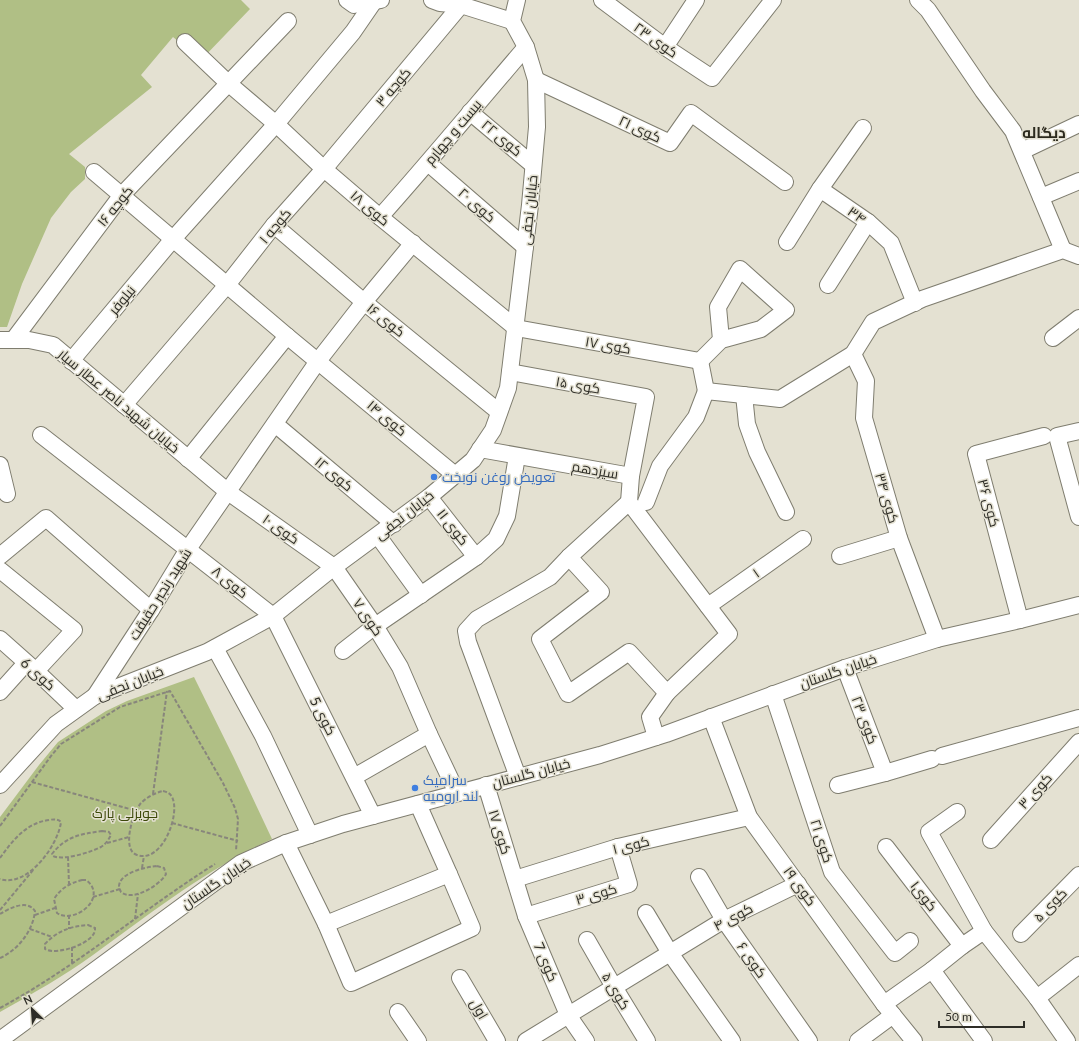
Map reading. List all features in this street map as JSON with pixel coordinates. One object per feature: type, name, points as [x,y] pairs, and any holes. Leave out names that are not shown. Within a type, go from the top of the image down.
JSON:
[{"type":"street","points":[[347,0],[354,5],[377,1]]},
{"type":"street","points":[[438,1],[461,5],[512,21],[517,0]]},
{"type":"street","name":"کوی ۲۳","points":[[602,0],[665,47],[712,78],[773,0]]},
{"type":"street","points":[[665,47],[696,0]]},
{"type":"street","points":[[918,0],[928,10],[983,92],[1013,131],[1063,250]]},
{"type":"street","name":"نیلوفر","points":[[72,361],[173,240],[276,124],[377,1]]},
{"type":"street","name":"کوچه ۳","points":[[324,168],[461,5]]},
{"type":"street","name":"کوچه ۱۶","points":[[7,340],[122,196],[288,21]]},
{"type":"street","name":"خیابان نجفی","points":[[1,781],[56,724],[94,696],[215,648],[272,616],[334,567],[429,497],[473,460],[492,430],[508,388],[534,165],[537,128],[536,80],[526,47],[512,21]]},
{"type":"street","name":"کوی ۱۸","points":[[185,42],[228,83],[380,217],[516,328]]},
{"type":"street","name":"بیست و چهارم","points":[[380,217],[428,163],[526,47]]},
{"type":"street","name":"کوی ۲۱","points":[[536,80],[670,143],[691,113],[785,182]]},
{"type":"street","name":"کوی ۲۲","points":[[470,112],[534,165]]},
{"type":"street","points":[[1022,151],[1079,124]]},
{"type":"street","points":[[786,242],[820,189],[864,128]]},
{"type":"street","name":"کوی ۲۰","points":[[428,163],[525,247]]},
{"type":"street","name":"کوچه ۱","points":[[124,405],[227,285],[274,225],[324,168]]},
{"type":"street","name":"کوی ۱۴","points":[[94,172],[287,336],[455,475]]},
{"type":"street","points":[[1041,197],[1079,181]]},
{"type":"street","name":"۳۴","points":[[820,189],[868,222],[891,243],[915,303]]},
{"type":"street","points":[[828,285],[868,222]]},
{"type":"street","name":"کوی ۱۶","points":[[274,225],[364,302],[499,412]]},
{"type":"street","name":"شهید رنجبر حقیقت","points":[[94,696],[151,610],[188,549],[274,424],[318,362],[364,302],[413,243]]},
{"type":"street","points":[[706,391],[780,399],[853,354],[873,322],[915,303],[1063,250],[1079,256]]},
{"type":"street","points":[[646,502],[660,466],[696,417],[706,391],[700,361],[721,340],[761,328],[786,310],[740,269],[718,307],[721,340]]},
{"type":"street","points":[[1054,338],[1079,318]]},
{"type":"street","name":"کوی ۱۷","points":[[516,328],[700,361]]},
{"type":"street","points":[[188,459],[287,336]]},
{"type":"street","name":"خیابان شهید ناصر عطار سیار","points":[[7,340],[29,340],[53,345],[228,492]]},
{"type":"street","name":"کوی ۳۴","points":[[853,354],[866,381],[864,418],[899,538],[937,639]]},
{"type":"street","name":"کوی ۱۵","points":[[510,372],[646,397]]},
{"type":"street","points":[[744,395],[747,424],[757,452],[786,512]]},
{"type":"street","name":"سیزدهم","points":[[480,449],[631,476],[646,397]]},
{"type":"street","name":"کوی ۱۲","points":[[274,424],[394,524]]},
{"type":"street","points":[[1079,431],[1050,436],[1079,517]]},
{"type":"street","name":"کوی ۸","points":[[41,435],[272,616]]},
{"type":"street","name":"کوی ۳۶","points":[[1020,620],[976,454],[1050,436]]},
{"type":"street","points":[[343,651],[375,626],[476,557],[496,539],[507,516],[517,456]]},
{"type":"street","points":[[0,465],[7,494]]},
{"type":"street","points":[[631,476],[629,502],[729,634],[667,693],[650,717],[656,737]]},
{"type":"street","name":"کوی ۱۰","points":[[228,492],[334,567]]},
{"type":"street","name":"کوی ۱۱","points":[[429,497],[476,557]]},
{"type":"street","points":[[518,777],[468,642],[466,631],[477,619],[550,577],[569,557],[629,502]]},
{"type":"street","points":[[0,556],[46,518],[151,610]]},
{"type":"street","points":[[378,536],[421,595]]},
{"type":"street","points":[[840,556],[899,538]]},
{"type":"street","name":"۱","points":[[708,606],[803,539]]},
{"type":"street","points":[[569,557],[601,592],[540,639],[568,694],[629,652],[667,693]]},
{"type":"street","name":"کوی ۷","points":[[334,567],[375,626],[400,667],[429,734],[458,793]]},
{"type":"street","points":[[0,570],[74,630],[0,692]]},
{"type":"street","name":"خیابان گلستان","points":[[1,1038],[241,863],[286,843],[373,816],[600,756],[845,668],[937,639],[1079,605]]},
{"type":"street","name":"کوی 5","points":[[272,616],[373,816]]},
{"type":"street","name":"کوی 6","points":[[0,639],[76,709]]},
{"type":"street","points":[[215,648],[263,736],[310,835]]},
{"type":"street","name":"کوی ۲۳","points":[[845,668],[885,773]]},
{"type":"street","name":"کوی ۲۱","points":[[773,694],[832,872],[895,953],[910,941]]},
{"type":"street","name":"کوی ۱۹","points":[[711,717],[749,817],[889,1010],[914,1041]]},
{"type":"street","points":[[838,785],[1079,718]]},
{"type":"street","points":[[354,777],[429,734]]},
{"type":"street","name":"کوی ۳","points":[[991,840],[1079,742]]},
{"type":"street","name":"کوی ۱۷","points":[[486,785],[514,879]]},
{"type":"street","points":[[286,843],[326,924],[351,983],[472,928],[418,804]]},
{"type":"street","points":[[957,812],[929,832],[984,930],[1037,998],[1067,1041]]},
{"type":"street","name":"کوی ۱","points":[[514,879],[618,847],[749,817]]},
{"type":"street","name":"کوی ۳","points":[[526,916],[629,884],[618,847]]},
{"type":"street","name":"کوی۱","points":[[886,847],[962,946]]},
{"type":"street","points":[[326,924],[448,874]]},
{"type":"street","name":"کوی ۵","points":[[1021,934],[1079,875]]},
{"type":"street","name":"کوی ۶","points":[[699,877],[724,920],[809,1041]]},
{"type":"street","name":"کوی 7","points":[[514,879],[526,916],[568,1015],[586,1041]]},
{"type":"street","name":"کوی ۴","points":[[526,1041],[724,920],[798,884]]},
{"type":"street","points":[[646,913],[670,953],[732,1041]]},
{"type":"street","points":[[858,1041],[932,970],[984,930]]},
{"type":"street","name":"کوی ۵","points":[[587,940],[647,1041]]},
{"type":"street","points":[[932,970],[984,1041]]},
{"type":"street","points":[[1037,998],[1077,970]]},
{"type":"street","name":"اول","points":[[460,978],[497,1041]]},
{"type":"street","points":[[398,1012],[418,1041]]},
{"type":"path","points":[[0,826],[61,744],[120,707],[170,691],[235,808],[238,819],[238,841],[236,852]]},
{"type":"path","points":[[154,794],[168,692]]},
{"type":"path","points":[[32,782],[136,812]]},
{"type":"path","points":[[162,791],[168,792],[172,797],[174,803],[172,823],[161,847],[154,854],[144,856],[134,855],[131,851],[131,826],[136,812],[142,802],[154,794],[162,791]]},
{"type":"path","points":[[0,858],[16,838],[28,827],[40,821],[53,819],[61,822],[56,840],[46,856],[0,910]]},
{"type":"path","points":[[172,823],[238,841]]},
{"type":"path","points":[[106,843],[111,835],[109,832],[102,831],[75,836],[65,841],[52,854],[57,858],[68,857],[92,850],[106,843],[130,837]]},
{"type":"path","points":[[142,868],[144,856]]},
{"type":"path","points":[[68,857],[69,884]]},
{"type":"path","points":[[0,879],[9,880],[23,876],[39,863]]},
{"type":"path","points":[[0,1008],[72,964],[217,863]]},
{"type":"path","points":[[157,866],[164,868],[166,874],[163,878],[154,887],[145,892],[138,894],[124,894],[120,889],[120,882],[130,873],[142,868],[157,866]]},
{"type":"path","points":[[86,880],[93,886],[93,897],[87,908],[81,912],[69,915],[60,915],[57,913],[54,899],[62,889],[69,884],[86,880]]},
{"type":"path","points":[[93,897],[120,889]]},
{"type":"path","points":[[135,919],[138,894]]},
{"type":"path","points":[[0,914],[10,909],[28,905],[33,907],[35,911],[30,929],[15,948],[0,958]]},
{"type":"path","points":[[35,915],[56,908]]},
{"type":"path","points":[[69,915],[69,928]]},
{"type":"path","points":[[88,925],[95,928],[94,935],[83,943],[59,951],[48,951],[45,949],[45,944],[52,937],[69,928],[88,925]]},
{"type":"path","points":[[30,929],[52,937]]},
{"type":"path","points":[[72,947],[72,964]]},
{"type":"green space","points":[[0,0],[241,0],[250,9],[201,60],[173,37],[141,75],[152,87],[69,154],[85,167],[85,179],[71,192],[51,218],[22,284],[7,327],[0,327]]},
{"type":"green space","name":"جویزلی پارک","points":[[194,677],[272,839],[202,878],[71,970],[0,1012],[0,817],[58,742],[106,711],[127,701]]},
{"type":"place","name":"تعویض روغن نوبخت","points":[[434,477]]},
{"type":"place","name":"سرامیک لند ارومیه","points":[[415,788]]},
{"type":"district","name":"دیگاله","points":[[1044,133]]}]
